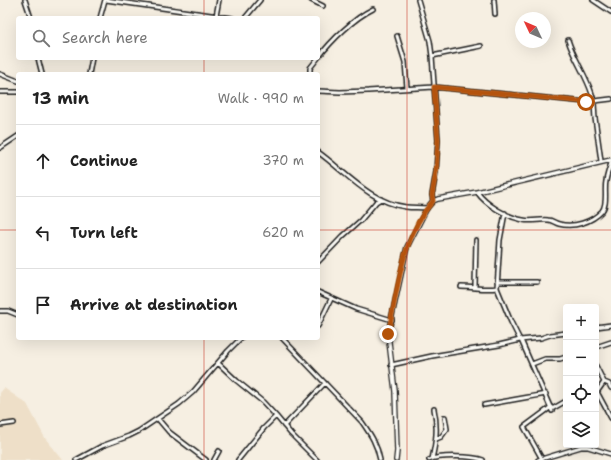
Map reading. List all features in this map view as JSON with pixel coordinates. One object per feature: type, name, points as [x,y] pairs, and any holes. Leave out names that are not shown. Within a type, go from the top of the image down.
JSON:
[{"type":"street","points":[[25,0],[30,16]]},
{"type":"street","points":[[101,16],[106,0],[216,16],[220,0]]},
{"type":"street","points":[[247,16],[260,0]]},
{"type":"street","points":[[311,0],[323,6]]},
{"type":"street","points":[[418,0],[430,41],[432,56],[438,140],[436,172],[432,195],[433,201]]},
{"type":"street","points":[[494,0],[495,14]]},
{"type":"street","points":[[593,0],[611,12]]},
{"type":"street","points":[[320,56],[338,36],[361,15],[373,9]]},
{"type":"street","points":[[397,36],[405,62],[407,88]]},
{"type":"street","points":[[568,40],[573,54],[588,80],[594,101],[601,161]]},
{"type":"street","points":[[432,56],[481,46]]},
{"type":"street","points":[[38,60],[42,72]]},
{"type":"street","points":[[89,72],[92,60]]},
{"type":"street","points":[[310,72],[310,68],[316,60]]},
{"type":"street","points":[[0,74],[16,80]]},
{"type":"street","points":[[320,91],[368,91],[434,87],[586,102],[611,99]]},
{"type":"street","points":[[0,92],[16,92]]},
{"type":"street","points":[[0,148],[16,137]]},
{"type":"street","points":[[320,153],[363,189],[381,199],[405,207],[427,208]]},
{"type":"street","points":[[396,460],[395,391],[388,334],[407,247],[427,208],[433,201],[438,199],[477,192],[601,161],[611,160]]},
{"type":"street","points":[[477,192],[481,198],[505,213],[525,220],[547,220],[565,225],[578,224],[588,221],[603,210],[606,183],[611,163]]},
{"type":"street","points":[[320,260],[343,236],[351,231],[376,202],[381,199]]},
{"type":"street","points":[[505,213],[500,240],[497,288],[511,322],[552,409]]},
{"type":"street","points":[[475,287],[476,240]]},
{"type":"street","points":[[497,282],[537,282]]},
{"type":"street","points":[[462,287],[475,287],[485,290],[497,288]]},
{"type":"street","points":[[320,293],[356,309],[392,320]]},
{"type":"street","points":[[320,322],[331,299]]},
{"type":"street","points":[[0,311],[16,313]]},
{"type":"street","points":[[599,327],[611,325]]},
{"type":"street","points":[[391,365],[443,354],[563,333]]},
{"type":"street","points":[[76,460],[102,446],[129,436],[158,419],[185,400],[239,340]]},
{"type":"street","points":[[284,340],[355,414],[372,436],[378,449],[380,460]]},
{"type":"street","points":[[599,346],[611,342]]},
{"type":"street","points":[[532,364],[546,359],[563,358]]},
{"type":"street","points":[[218,363],[276,416],[291,434],[317,460]]},
{"type":"street","points":[[599,372],[604,382]]},
{"type":"street","points":[[604,382],[610,383],[611,388]]},
{"type":"street","points":[[604,382],[597,392],[611,418]]},
{"type":"street","points":[[284,426],[324,383]]},
{"type":"street","points":[[484,405],[546,394]]},
{"type":"street","points":[[542,459],[524,427],[563,403]]},
{"type":"street","points":[[434,409],[437,422],[436,439],[431,459],[442,456],[450,458],[475,457],[483,460]]},
{"type":"street","points":[[238,460],[264,428],[276,416]]},
{"type":"street","points":[[436,439],[441,437],[447,429],[444,417]]},
{"type":"street","points":[[158,419],[169,432],[206,460]]},
{"type":"street","points":[[0,425],[14,423]]},
{"type":"street","points":[[538,460],[576,448]]},
{"type":"street","points":[[597,448],[611,454]]},
{"type":"street","points":[[214,460],[219,451]]},
{"type":"shaded area","points":[[4,388],[27,404],[45,438],[63,460],[0,460],[0,393]]},
{"type":"route","points":[[388,334],[407,247],[423,214],[433,201],[432,195],[436,172],[438,140],[434,87],[586,102]]}]
